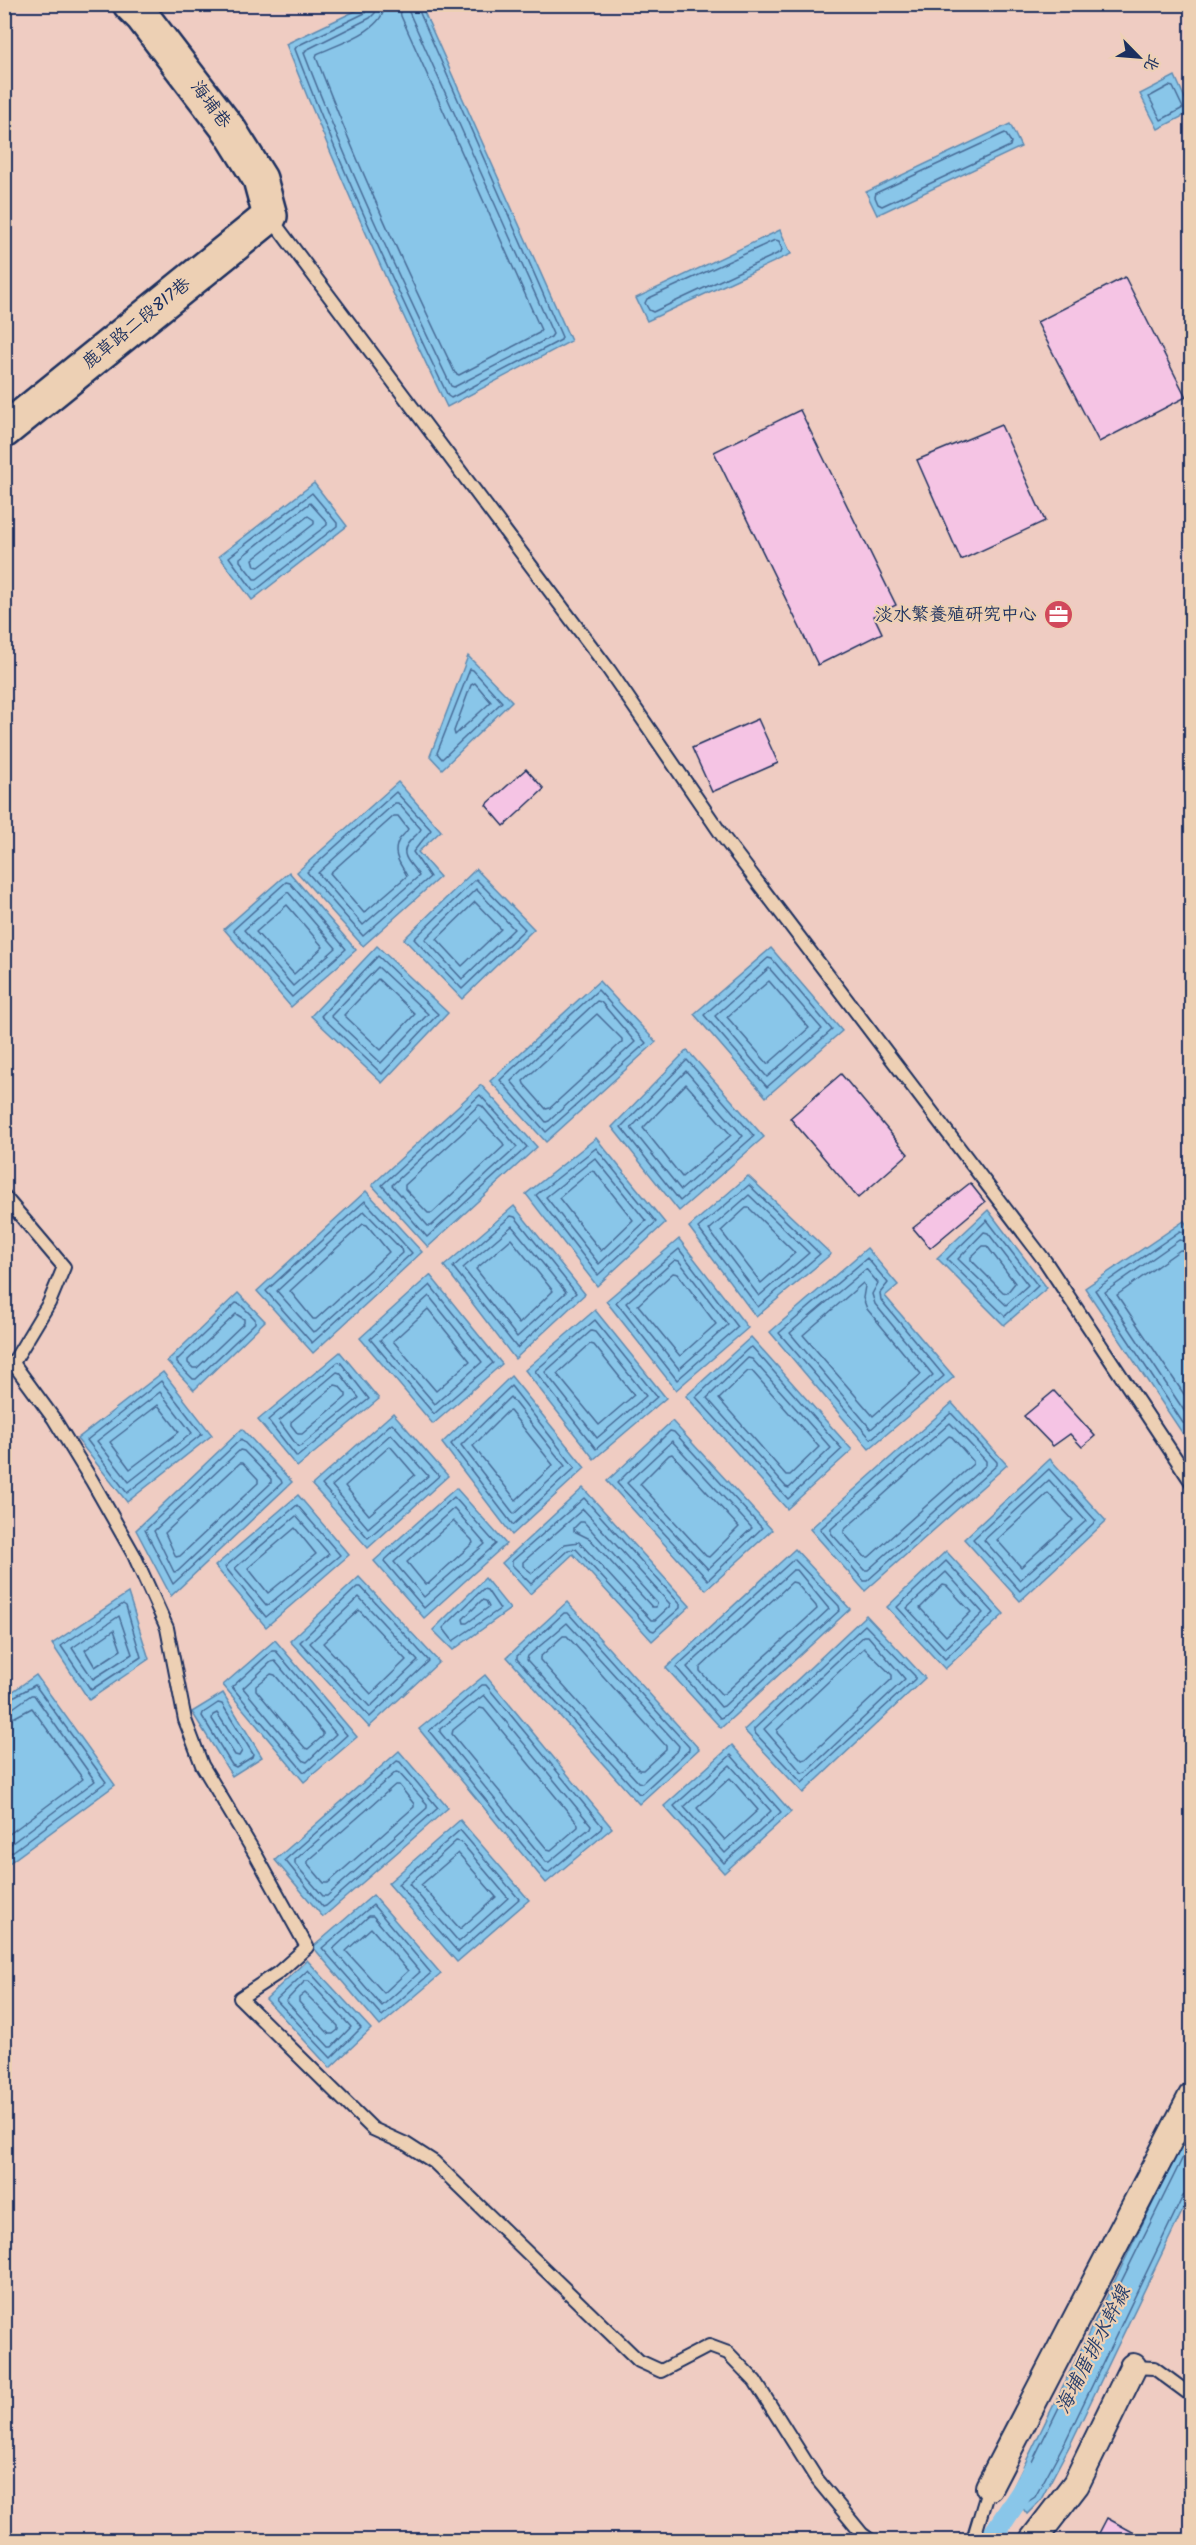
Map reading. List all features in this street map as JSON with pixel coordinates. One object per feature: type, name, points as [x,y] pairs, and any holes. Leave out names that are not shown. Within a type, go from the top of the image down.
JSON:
[{"type":"street","name":"海埔巷","points":[[130,4],[142,16],[230,131],[260,179],[270,216]]},
{"type":"street","name":"鹿草路二段817巷","points":[[4,431],[270,216]]},
{"type":"street","points":[[989,2487],[1191,2096]]},
{"type":"street","points":[[1033,2541],[1076,2484],[1133,2367]]},
{"type":"lane","points":[[270,216],[609,670],[724,838],[1045,1261],[1186,1466],[1191,1483]]},
{"type":"lane","points":[[4,1196],[64,1267],[49,1303],[13,1363],[54,1419],[92,1480],[134,1555],[166,1628],[185,1719],[202,1765],[257,1857],[306,1947],[278,1973],[240,1998],[373,2129],[406,2144],[434,2162],[639,2361],[661,2372],[709,2346],[728,2353],[755,2381],[816,2478],[870,2541]]},
{"type":"lane","points":[[1133,2367],[1154,2368],[1191,2396]]},
{"type":"lane","points":[[973,2541],[989,2487]]},
{"type":"water","points":[[368,5],[421,5],[571,341],[447,407],[363,227],[286,44]]},
{"type":"water","points":[[1175,76],[1191,112],[1158,129],[1140,94]]},
{"type":"water","points":[[1010,124],[1021,147],[877,215],[866,192]]},
{"type":"water","points":[[780,230],[791,254],[647,321],[636,298]]},
{"type":"water","points":[[314,483],[347,526],[252,600],[219,556]]},
{"type":"water","points":[[468,656],[512,701],[442,769],[430,756]]},
{"type":"water","points":[[398,782],[441,831],[418,852],[440,877],[363,946],[297,872]]},
{"type":"water","points":[[476,869],[534,929],[462,999],[404,939]]},
{"type":"water","points":[[289,872],[356,950],[291,1007],[224,929]]},
{"type":"water","points":[[377,946],[448,1013],[382,1083],[311,1016]]},
{"type":"water","points":[[771,948],[842,1031],[766,1097],[694,1014]]},
{"type":"water","points":[[599,981],[656,1042],[546,1142],[490,1081]]},
{"type":"water","points":[[687,1050],[764,1137],[679,1211],[612,1127]]},
{"type":"water","points":[[481,1085],[537,1147],[428,1247],[372,1185]]},
{"type":"water","points":[[596,1138],[665,1223],[597,1286],[526,1194]]},
{"type":"water","points":[[748,1176],[831,1254],[756,1317],[689,1227]]},
{"type":"water","points":[[366,1191],[422,1252],[313,1353],[257,1291]]},
{"type":"water","points":[[514,1206],[585,1294],[515,1359],[444,1266]]},
{"type":"water","points":[[988,1210],[1047,1288],[1004,1325],[937,1258]]},
{"type":"water","points":[[1184,1221],[1192,1232],[1192,1428],[1183,1434],[1085,1288]]},
{"type":"water","points":[[679,1239],[748,1328],[676,1390],[606,1301]]},
{"type":"water","points":[[867,1248],[898,1285],[885,1296],[954,1377],[869,1449],[770,1332]]},
{"type":"water","points":[[430,1275],[502,1364],[433,1424],[360,1338]]},
{"type":"water","points":[[238,1293],[265,1321],[194,1390],[167,1361]]},
{"type":"water","points":[[595,1310],[666,1398],[594,1459],[525,1370]]},
{"type":"water","points":[[751,1337],[852,1450],[787,1509],[686,1396]]},
{"type":"water","points":[[340,1352],[379,1399],[297,1467],[258,1420]]},
{"type":"water","points":[[163,1372],[212,1435],[127,1502],[77,1439]]},
{"type":"water","points":[[511,1376],[585,1468],[512,1535],[442,1443]]},
{"type":"water","points":[[952,1403],[1007,1465],[865,1591],[810,1529]]},
{"type":"water","points":[[393,1413],[448,1476],[368,1548],[312,1485]]},
{"type":"water","points":[[672,1421],[772,1530],[706,1590],[607,1481]]},
{"type":"water","points":[[242,1429],[292,1482],[171,1596],[136,1530]]},
{"type":"water","points":[[1050,1459],[1106,1521],[1020,1601],[964,1539]]},
{"type":"water","points":[[456,1488],[506,1544],[424,1618],[374,1561]]},
{"type":"water","points":[[583,1488],[690,1606],[652,1641],[573,1554],[530,1594],[502,1563]]},
{"type":"water","points":[[298,1495],[349,1555],[266,1627],[215,1566]]},
{"type":"water","points":[[795,1549],[850,1609],[721,1728],[666,1668]]},
{"type":"water","points":[[946,1551],[1004,1614],[945,1669],[887,1607]]},
{"type":"water","points":[[359,1577],[439,1662],[369,1727],[290,1641]]},
{"type":"water","points":[[485,1578],[510,1609],[453,1650],[433,1630]]},
{"type":"water","points":[[128,1593],[149,1659],[89,1700],[52,1644]]},
{"type":"water","points":[[567,1602],[699,1749],[639,1804],[507,1657]]},
{"type":"water","points":[[866,1615],[925,1678],[803,1793],[744,1730]]},
{"type":"water","points":[[275,1640],[357,1737],[304,1782],[223,1685]]},
{"type":"water","points":[[36,1675],[115,1785],[5,1866],[5,1697]]},
{"type":"water","points":[[485,1675],[612,1828],[546,1883],[419,1729]]},
{"type":"water","points":[[223,1693],[262,1757],[232,1776],[192,1712]]},
{"type":"water","points":[[732,1745],[791,1812],[724,1873],[664,1806]]},
{"type":"water","points":[[399,1751],[448,1808],[323,1917],[275,1860]]},
{"type":"water","points":[[460,1820],[529,1900],[457,1962],[388,1883]]},
{"type":"water","points":[[373,1895],[441,1974],[380,2026],[313,1947]]},
{"type":"water","points":[[307,1960],[371,2029],[330,2068],[266,1999]]},
{"type":"water","points":[[1191,2125],[1191,2193],[1071,2443],[1040,2501],[1027,2514],[1011,2492]]},
{"type":"building","points":[[1125,277],[1186,397],[1099,442],[1037,322]]},
{"type":"building","points":[[800,410],[896,605],[874,616],[882,633],[818,665],[714,452]]},
{"type":"building","points":[[1001,425],[1045,521],[961,560],[917,460]]},
{"type":"building","points":[[758,719],[778,763],[712,792],[692,748]]},
{"type":"building","points":[[526,769],[544,789],[504,826],[486,805]]},
{"type":"building","points":[[841,1074],[908,1154],[858,1198],[790,1118]]},
{"type":"building","points":[[970,1183],[985,1202],[930,1248],[913,1228]]},
{"type":"building","points":[[1054,1391],[1095,1436],[1082,1447],[1070,1434],[1053,1446],[1024,1416]]},
{"type":"building","points":[[1107,2518],[1149,2541],[1095,2541]]},
{"type":"waterway","name":"海埔厝排水幹線","points":[[990,2540],[1032,2473]]},
{"type":"place","name":"淡水繁養殖研究中心","points":[[1058,615]]}]
